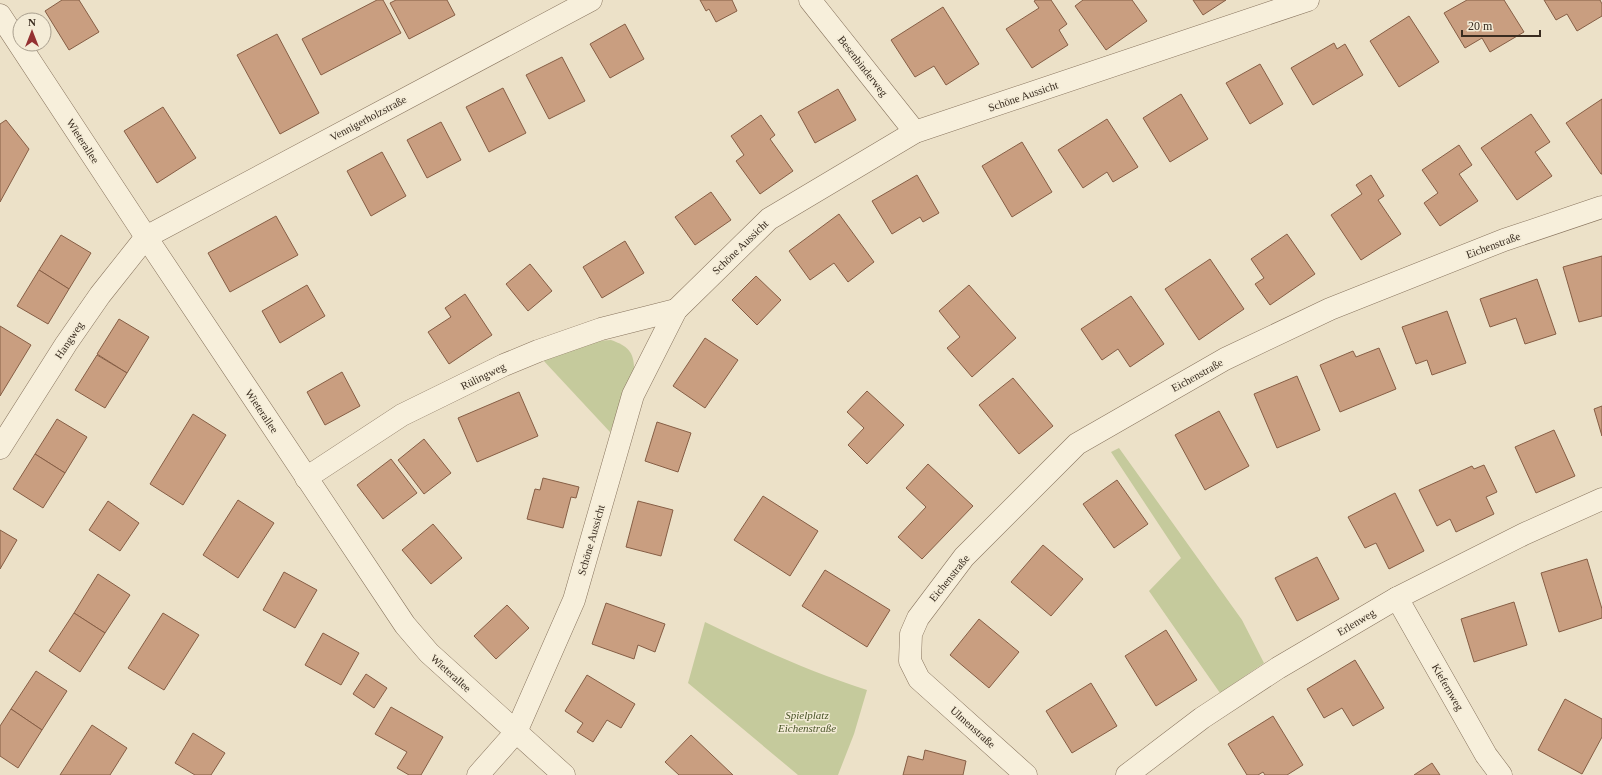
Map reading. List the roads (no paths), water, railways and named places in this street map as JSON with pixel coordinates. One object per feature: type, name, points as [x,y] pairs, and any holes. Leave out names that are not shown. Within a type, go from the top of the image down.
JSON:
[{"type":"street","name":"Vennigerholzstraße","points":[[146,237],[591,0]]},
{"type":"street","name":"Besenbinderweg","points":[[810,0],[915,132]]},
{"type":"street","name":"Schöne Aussicht","points":[[478,775],[516,732],[574,600],[633,395],[676,310],[769,219],[915,132],[1308,0]]},
{"type":"street","name":"Wieterallee","points":[[0,15],[405,625],[429,653],[564,775]]},
{"type":"street","name":"Eichenstraße","points":[[919,679],[910,661],[911,634],[918,618],[934,595],[964,558],[1077,444],[1225,359],[1330,309],[1504,240],[1602,208]]},
{"type":"street","name":"Hangweg","points":[[0,448],[66,344],[100,295],[146,237]]},
{"type":"street","name":"Rülingweg","points":[[306,478],[402,416],[504,365],[538,351],[601,329],[676,310]]},
{"type":"street","name":"Erlenweg","points":[[1127,775],[1208,714],[1278,668],[1397,598],[1524,534],[1602,499]]},
{"type":"street","name":"Kiefernweg","points":[[1397,598],[1486,755],[1501,775]]},
{"type":"street","name":"Ulmenstraße","points":[[919,679],[1026,775]]},
{"type":"park label","name":"Spielplatz Eichenstraße","points":[[807,721]]}]
